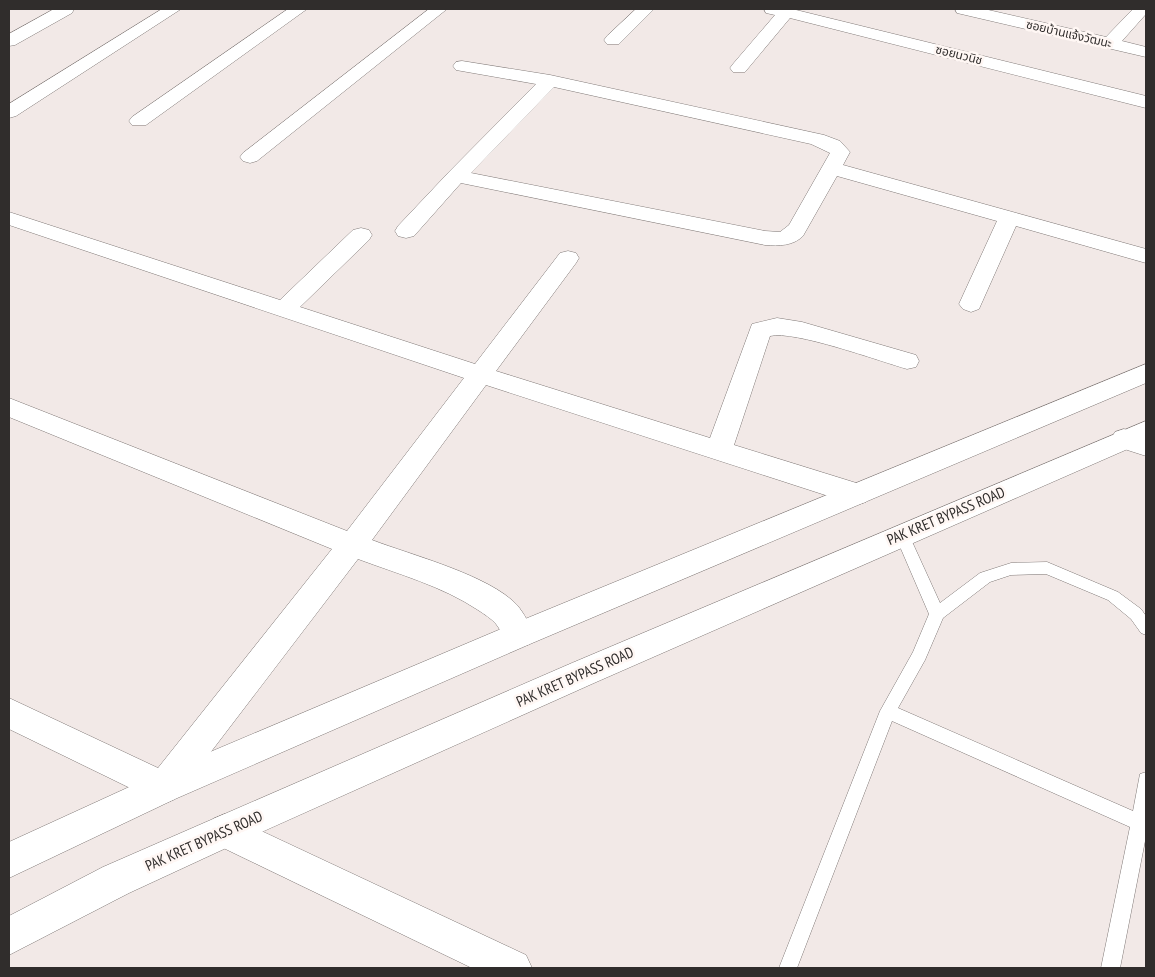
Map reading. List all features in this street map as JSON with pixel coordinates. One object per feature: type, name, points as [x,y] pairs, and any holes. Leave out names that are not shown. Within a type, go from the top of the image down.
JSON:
[{"type":"street","points":[[9,41],[66,9]]},
{"type":"street","points":[[9,112],[173,9]]},
{"type":"street","points":[[139,121],[299,9]]},
{"type":"street","points":[[250,157],[439,9]]},
{"type":"street","points":[[613,40],[646,9]]},
{"type":"street","name":"ซอยบ้านแจ้งวัฒนะ","points":[[963,9],[1146,52]]},
{"type":"street","points":[[1110,44],[1142,9]]},
{"type":"street","points":[[739,68],[779,11]]},
{"type":"street","name":"ซอยนวนิช","points":[[779,11],[1146,102]]},
{"type":"street","points":[[456,176],[784,240],[794,234],[799,227],[840,152],[833,145],[817,139],[550,82],[462,66]]},
{"type":"street","points":[[406,231],[456,176],[550,82]]},
{"type":"street","points":[[832,168],[1146,256]]},
{"type":"street","points":[[9,218],[478,374],[856,494]]},
{"type":"street","points":[[970,304],[1009,218]]},
{"type":"street","points":[[284,309],[361,235]]},
{"type":"street","points":[[163,788],[352,545],[478,374],[568,258]]},
{"type":"street","points":[[719,449],[760,330],[777,326],[802,330],[907,361]]},
{"type":"street","points":[[9,860],[163,788],[519,635],[1146,373]]},
{"type":"street","points":[[9,407],[352,545],[462,586],[489,600],[506,614],[519,635]]},
{"type":"street","name":"PAK KRET BYPASS ROAD","points":[[9,936],[116,880],[225,831],[902,535],[1139,438]]},
{"type":"street","points":[[9,713],[163,788]]},
{"type":"street","points":[[225,831],[513,968]]},
{"type":"lane","points":[[902,535],[937,614]]},
{"type":"lane","points":[[788,968],[888,711],[919,655],[937,614],[985,577],[1011,569],[1047,568],[1113,596],[1136,614],[1146,628]]},
{"type":"lane","points":[[888,711],[1140,823]]},
{"type":"lane","points":[[1111,968],[1140,823],[1146,780]]}]
